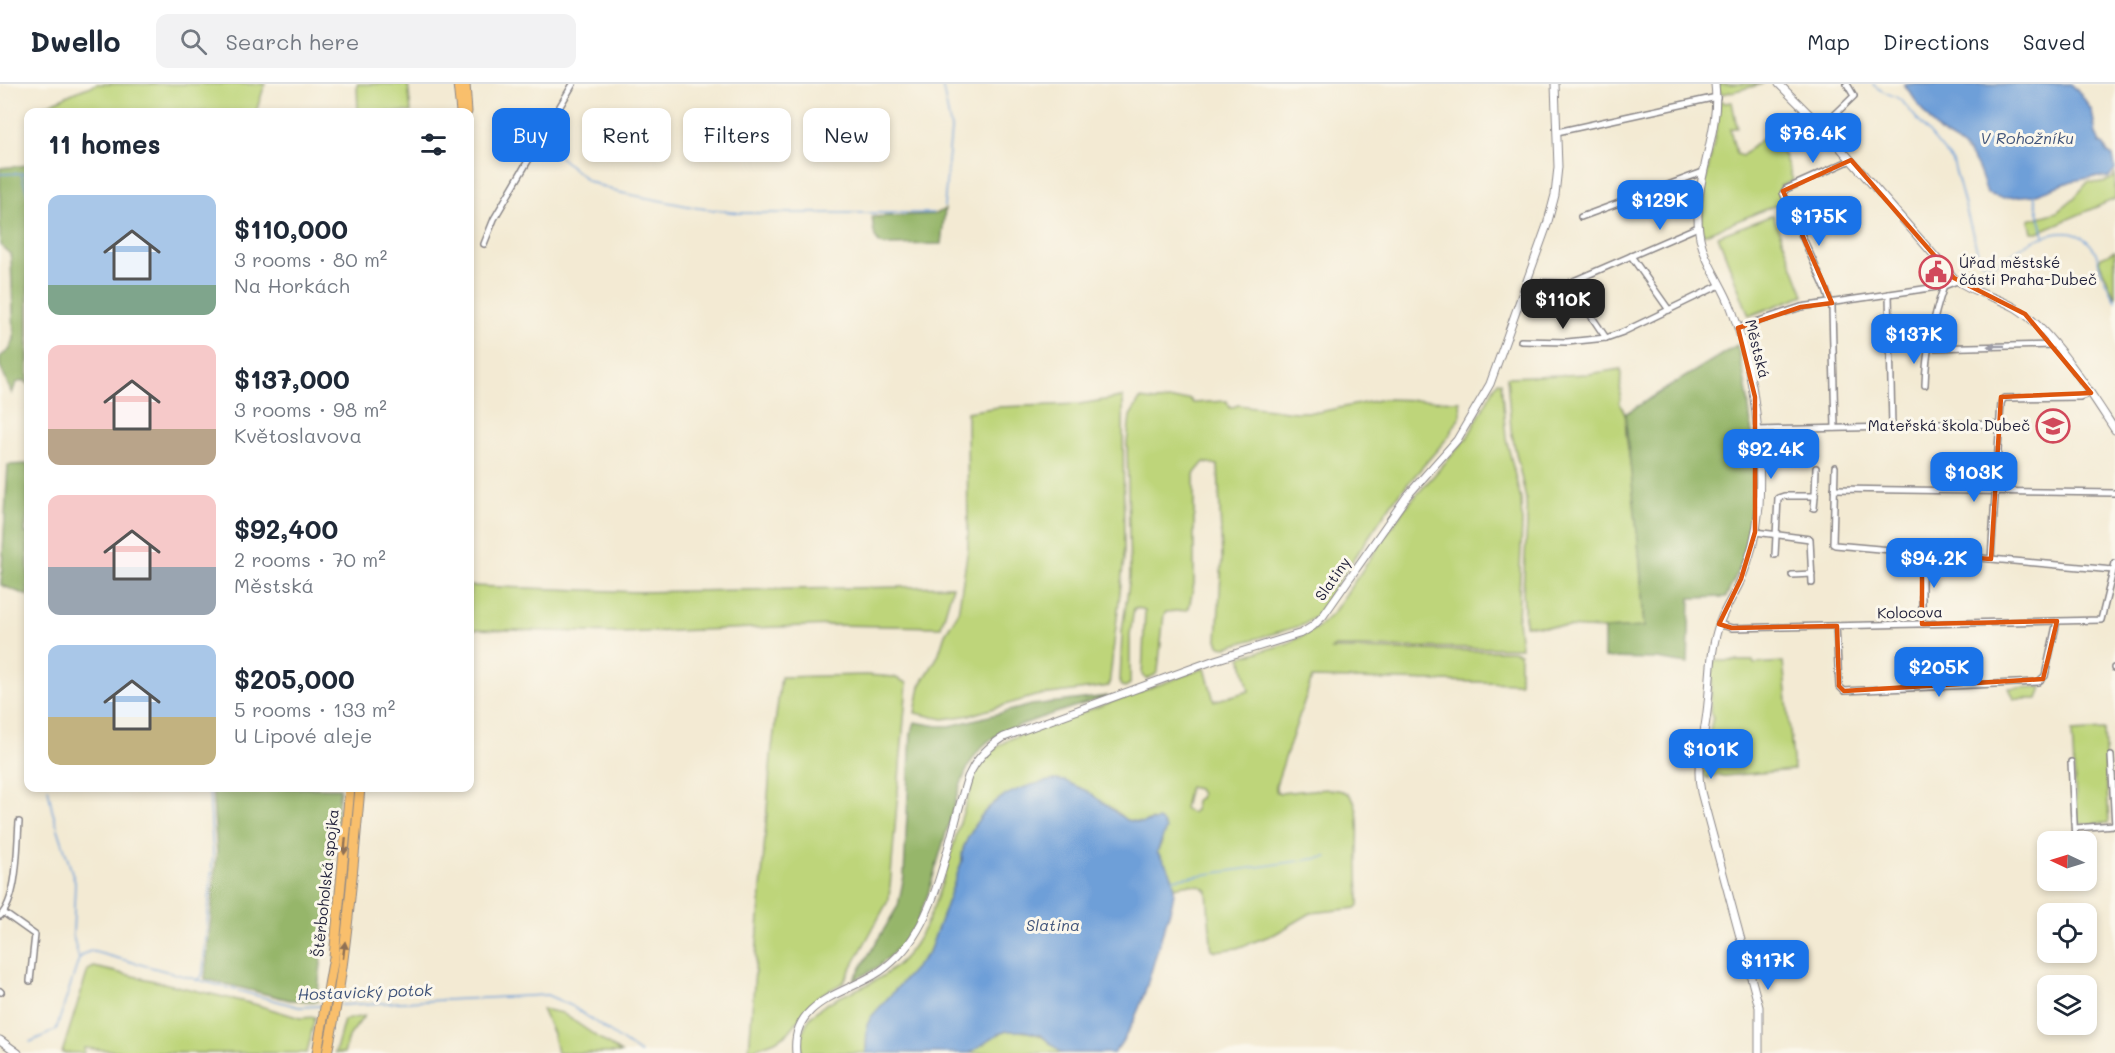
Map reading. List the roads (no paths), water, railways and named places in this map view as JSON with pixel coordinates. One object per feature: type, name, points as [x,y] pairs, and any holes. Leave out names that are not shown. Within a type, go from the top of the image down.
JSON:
[{"type":"highway","points":[[458,84],[461,108]]},
{"type":"highway","points":[[465,84],[467,108]]},
{"type":"highway","name":"Štěrboholská spojka","points":[[333,999],[350,792]]},
{"type":"highway","name":"Štěrboholská spojka","points":[[327,1053],[330,1014],[347,924],[360,792]]},
{"type":"highway","name":"Štěrboholská spojka","points":[[317,1053],[330,1014]]},
{"type":"street","points":[[484,244],[494,219],[573,84]]},
{"type":"street","name":"Slatiny","points":[[796,1053],[797,1030],[801,1022],[819,1003],[873,976],[899,955],[917,933],[930,904],[968,777],[985,750],[1005,737],[1215,660],[1277,642],[1313,626],[1332,604],[1407,496],[1457,440],[1490,384],[1500,361],[1524,283],[1552,206],[1558,167],[1554,84]]},
{"type":"street","name":"Městská","points":[[1715,84],[1713,131],[1698,198],[1698,227],[1704,257],[1731,306],[1755,397],[1759,507],[1755,532],[1741,579],[1719,624],[1711,658],[1698,782],[1759,1007],[1759,1053]]},
{"type":"street","points":[[1779,84],[1851,160],[1957,281],[2025,314],[2054,345],[2091,393],[2115,430]]},
{"type":"street","points":[[1822,128],[1854,96],[1847,84]]},
{"type":"street","points":[[1557,132],[1716,97]]},
{"type":"street","points":[[1835,428],[1831,303],[1783,191],[1851,160]]},
{"type":"street","points":[[1581,217],[1703,172]]},
{"type":"street","points":[[1531,282],[1569,283],[1698,227]]},
{"type":"street","points":[[1630,256],[1669,310]]},
{"type":"street","points":[[1738,328],[1801,307],[1944,286],[1957,281]]},
{"type":"street","points":[[1569,283],[1606,338]]},
{"type":"street","points":[[1521,341],[1567,342],[1606,338],[1720,285]]},
{"type":"street","points":[[1925,385],[1925,365],[1934,314],[1944,286]]},
{"type":"street","points":[[1757,430],[1892,427],[1889,294]]},
{"type":"street","points":[[1929,348],[2054,345]]},
{"type":"street","points":[[1991,559],[2001,403],[2004,398],[2080,397],[2091,393]]},
{"type":"street","points":[[1924,425],[1939,423],[2000,425]]},
{"type":"street","points":[[1814,508],[1816,468]]},
{"type":"street","points":[[1835,468],[1833,544],[1922,554],[2114,566]]},
{"type":"street","points":[[1834,489],[2115,493]]},
{"type":"street","points":[[1775,555],[1778,498],[1815,496]]},
{"type":"street","points":[[1755,532],[1810,539],[1812,583]]},
{"type":"street","points":[[1922,554],[1922,624]]},
{"type":"street","name":"Kolocova","points":[[1719,624],[1732,628],[2102,620],[2114,566]]},
{"type":"street","points":[[1792,575],[1812,574]]},
{"type":"street","points":[[1836,626],[1839,686],[1844,691],[2038,682],[2045,676],[2057,621]]},
{"type":"street","points":[[2071,762],[2075,828],[2115,825],[2111,756]]},
{"type":"street","points":[[19,822],[12,887],[9,903],[2,915],[35,935],[30,981]]},
{"type":"street","points":[[0,1040],[18,1053]]},
{"type":"water","name":"V Rohožníku","points":[[1904,84],[2071,84],[2092,111],[2096,134],[2100,143],[2113,156],[2115,170],[2108,178],[2094,177],[2072,181],[2034,195],[2002,198],[1987,194],[1980,173],[1969,154],[1938,130]]},
{"type":"water","name":"Slatina","points":[[1054,780],[1065,781],[1087,791],[1126,820],[1142,823],[1158,820],[1166,829],[1157,852],[1172,876],[1173,898],[1143,998],[1123,1040],[1114,1053],[1061,1053],[1041,1035],[1025,1031],[1007,1031],[998,1034],[970,1053],[866,1053],[867,1025],[871,1017],[929,952],[962,861],[964,847],[977,821],[994,802],[1015,790]]},
{"type":"waterway","points":[[942,84],[951,129],[944,207]]},
{"type":"waterway","points":[[1873,84],[1902,101],[1953,162],[1980,261],[1986,265],[1995,264],[2033,241],[2061,233],[2075,234],[2086,240],[2096,253],[2101,271],[2115,301]]},
{"type":"waterway","points":[[566,162],[588,181],[617,192],[698,208],[740,213],[933,213]]},
{"type":"waterway","points":[[21,173],[24,182]]},
{"type":"waterway","points":[[0,174],[24,173]]},
{"type":"waterway","points":[[2034,195],[2044,235]]},
{"type":"waterway","points":[[49,792],[52,810],[75,882],[73,936],[79,959]]},
{"type":"waterway","points":[[196,981],[203,972],[213,854],[209,792]]},
{"type":"waterway","points":[[1173,879],[1327,857]]},
{"type":"waterway","name":"Hostavický potok","points":[[30,1042],[56,1030],[79,959],[83,954],[91,951],[299,1007],[321,1006]]},
{"type":"waterway","name":"Hostavický potok","points":[[341,1005],[547,995],[572,1006],[640,1053]]},
{"type":"place","name":"Úřad městské části Praha-Dubeč","points":[[1936,272]]},
{"type":"place","name":"Mateřská škola Dubeč","points":[[2053,426]]}]
